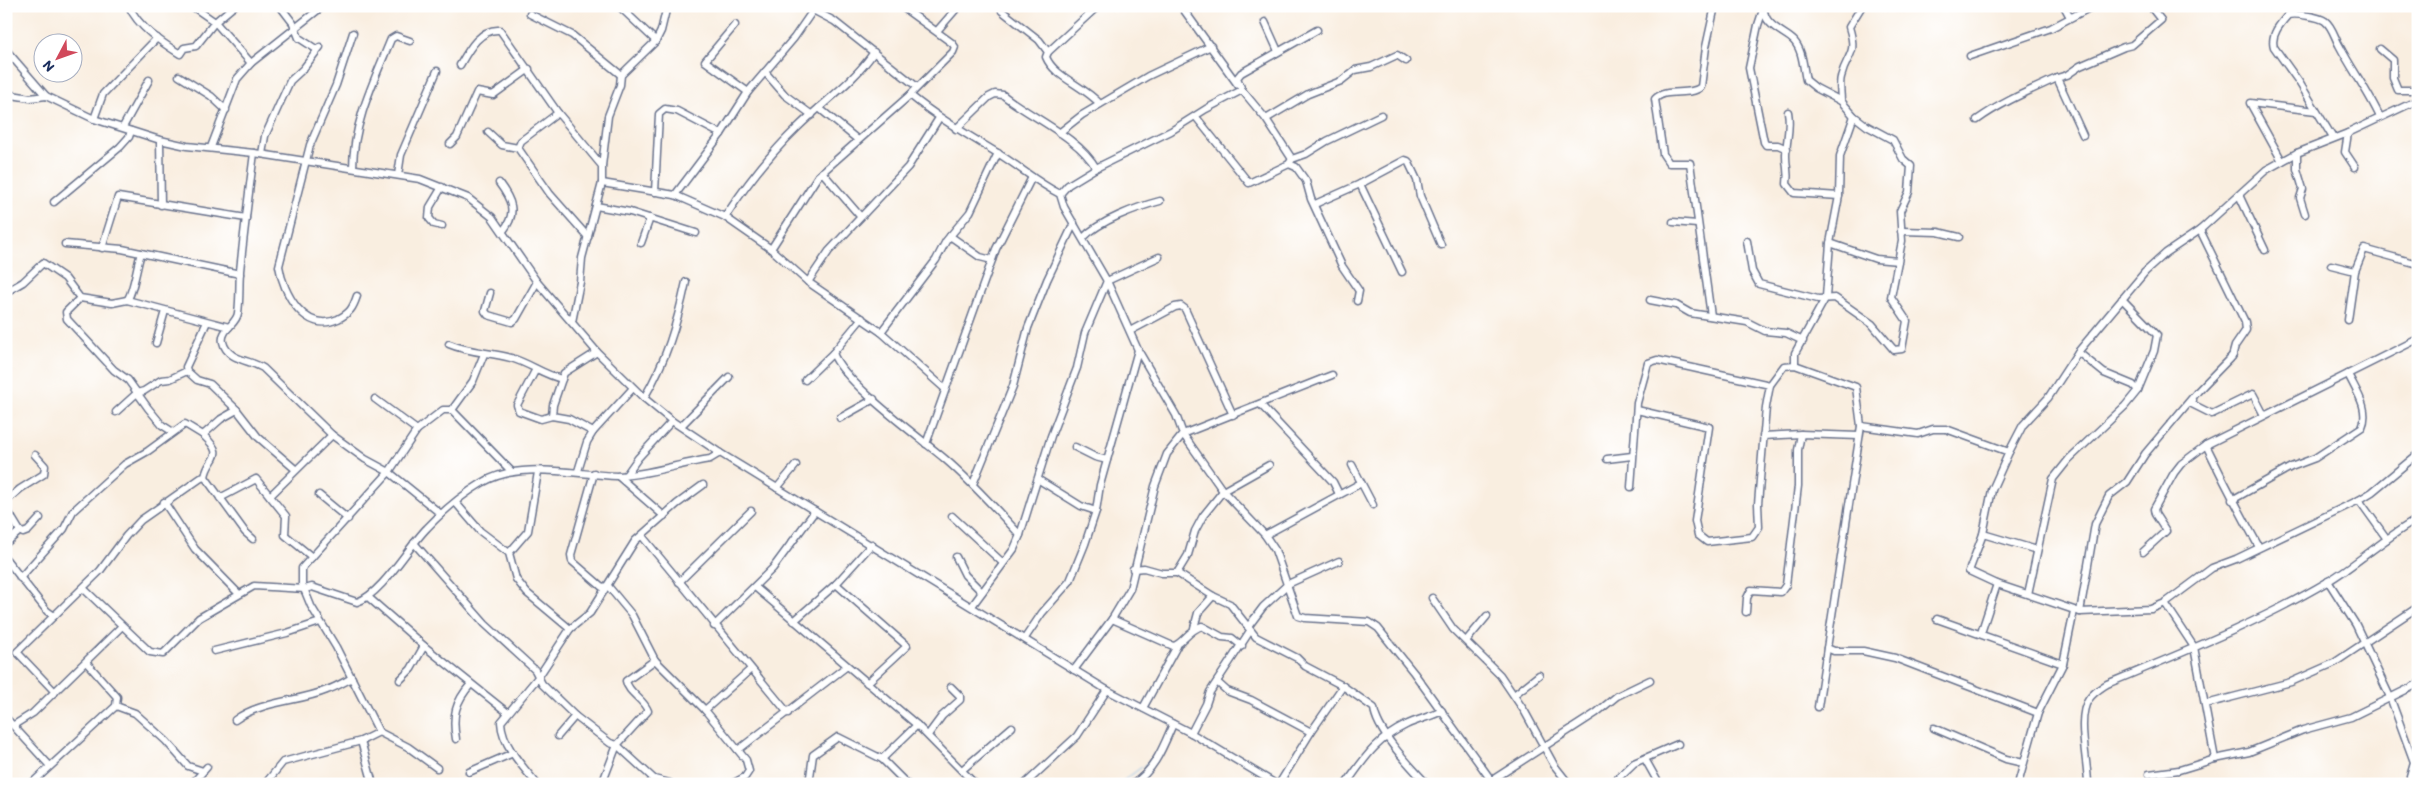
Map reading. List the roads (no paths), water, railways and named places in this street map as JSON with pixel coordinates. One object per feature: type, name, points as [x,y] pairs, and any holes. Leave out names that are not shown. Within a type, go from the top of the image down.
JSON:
[{"type":"street","points":[[129,6],[138,21],[157,38],[180,54],[184,48],[196,46],[215,22],[234,6]]},
{"type":"street","points":[[192,6],[215,22],[251,63]]},
{"type":"street","points":[[262,154],[265,136],[290,81],[303,69],[318,48],[299,38],[280,6]]},
{"type":"street","points":[[211,147],[237,79],[251,63],[323,6]]},
{"type":"street","points":[[619,6],[656,42]]},
{"type":"street","points":[[572,322],[588,237],[602,183],[602,166],[608,116],[620,85],[621,75],[656,42],[667,6]]},
{"type":"street","points":[[771,249],[822,172],[910,95],[916,86],[953,52],[955,47],[952,44],[901,6]]},
{"type":"street","points":[[1098,6],[1048,52],[1046,57],[1049,65],[1058,74],[1080,86],[1100,104]]},
{"type":"street","points":[[1181,6],[1242,90],[1266,119],[1290,161],[1306,181],[1342,266],[1358,291],[1357,301]]},
{"type":"street","points":[[1711,316],[1690,163],[1669,163],[1663,154],[1655,99],[1660,95],[1696,91],[1701,87],[1706,47],[1715,6]]},
{"type":"street","points":[[1841,101],[1840,78],[1852,56],[1854,45],[1849,27],[1862,6]]},
{"type":"street","points":[[2064,6],[2070,17]]},
{"type":"street","points":[[1970,56],[2051,28],[2093,6]]},
{"type":"street","points":[[1977,120],[2025,91],[2067,76],[2080,66],[2124,47],[2132,46],[2161,20],[2150,6]]},
{"type":"street","points":[[675,195],[721,134],[748,92],[815,8],[916,86]]},
{"type":"street","points":[[937,31],[957,8]]},
{"type":"street","points":[[1747,241],[1752,271],[1759,284],[1818,299],[1826,297],[1835,298],[1872,324],[1892,347],[1898,351],[1904,344],[1907,322],[1891,297],[1902,241],[1900,211],[1909,192],[1910,166],[1903,159],[1893,140],[1867,126],[1854,116],[1841,101],[1806,80],[1801,52],[1794,40],[1774,27],[1764,8]]},
{"type":"street","points":[[1764,8],[1752,53],[1750,80],[1764,142],[1766,145],[1778,145],[1786,150]]},
{"type":"street","points":[[1002,11],[1039,40],[1048,52]]},
{"type":"street","points":[[530,14],[572,35],[621,75]]},
{"type":"street","points":[[2332,138],[2272,41],[2286,17],[2291,14],[2310,18],[2316,16],[2326,21],[2348,62],[2368,91],[2380,117]]},
{"type":"street","points":[[1264,22],[1278,51]]},
{"type":"street","points":[[735,25],[705,61],[748,92]]},
{"type":"street","points":[[460,65],[472,45],[496,29],[500,30],[558,112],[602,166]]},
{"type":"street","points":[[1242,90],[1237,78],[1241,73],[1317,30]]},
{"type":"street","points":[[353,33],[336,85],[314,135],[279,266],[281,278],[297,307],[303,314],[316,322],[331,322],[346,315],[354,306],[357,296]]},
{"type":"street","points":[[353,168],[353,150],[359,122],[391,39],[396,36],[410,40]]},
{"type":"street","points":[[94,119],[103,94],[157,38]]},
{"type":"street","points":[[1059,132],[1100,104],[1148,76],[1180,63],[1211,46]]},
{"type":"street","points":[[2380,49],[2392,60],[2393,78],[2398,90],[2418,90]]},
{"type":"street","points":[[6,50],[46,96],[94,119],[131,131],[186,146],[211,147],[262,154],[420,179],[442,186],[468,198],[492,217],[537,282],[597,352],[633,388],[672,421],[720,453],[872,544],[940,589],[1025,638],[1107,690],[1191,733],[1278,784],[1310,732],[1343,686]]},
{"type":"street","points":[[725,217],[748,183],[797,128],[845,86],[874,52]]},
{"type":"street","points":[[1266,119],[1308,94],[1341,81],[1358,69],[1371,67],[1397,55],[1406,61]]},
{"type":"street","points":[[450,144],[457,137],[477,92],[493,95],[529,70]]},
{"type":"street","points":[[398,176],[401,155],[437,71]]},
{"type":"street","points":[[765,72],[785,95],[812,115]]},
{"type":"street","points":[[179,76],[211,96],[226,110]]},
{"type":"street","points":[[2057,78],[2083,135]]},
{"type":"street","points":[[123,127],[149,80]]},
{"type":"street","points":[[1060,194],[1068,184],[1096,168],[1196,117],[1206,109],[1242,90]]},
{"type":"street","points":[[6,94],[30,98],[46,96]]},
{"type":"street","points":[[956,129],[995,94],[1002,95],[1059,132],[1091,159],[1096,168]]},
{"type":"street","points":[[910,95],[939,118],[946,120],[956,129],[1060,194],[1064,207],[1107,281],[1138,350],[1176,415],[1183,434],[1223,491],[1265,535],[1275,550],[1298,616],[1374,624],[1442,710],[1490,782],[1596,714],[1617,696],[1650,680]]},
{"type":"street","points":[[2418,100],[2348,133],[2298,153],[2266,170],[2200,230],[2166,253],[2144,272],[2078,352],[2048,398],[2023,425],[1992,490],[1983,534],[1969,571],[1997,584],[2077,612],[2114,613],[2151,609],[2165,603],[2212,568],[2359,500],[2372,492],[2418,454]]},
{"type":"street","points":[[2282,161],[2250,103],[2316,112]]},
{"type":"street","points":[[819,108],[858,140]]},
{"type":"street","points":[[655,192],[659,114],[665,109],[677,111],[721,134]]},
{"type":"street","points":[[518,148],[521,141],[558,112]]},
{"type":"street","points":[[1788,112],[1789,130],[1786,150],[1789,172],[1786,184],[1789,189],[1794,193],[1839,196]]},
{"type":"street","points":[[1196,117],[1249,183],[1327,141],[1381,115]]},
{"type":"street","points":[[1795,365],[1795,354],[1826,297],[1830,243],[1839,196],[1840,156],[1854,116]]},
{"type":"street","points":[[808,282],[829,251],[908,167],[939,118]]},
{"type":"street","points":[[54,202],[120,147],[129,137],[131,131]]},
{"type":"street","points":[[488,132],[502,145],[518,148],[550,194],[588,237]]},
{"type":"street","points":[[2348,133],[2345,152],[2355,168]]},
{"type":"street","points":[[160,140],[160,205]]},
{"type":"street","points":[[254,153],[240,274],[238,315],[223,335],[223,342],[232,356],[263,368],[332,435],[365,459],[389,472],[441,514]]},
{"type":"street","points":[[2298,153],[2297,169],[2303,189],[2300,198],[2305,214]]},
{"type":"street","points":[[882,332],[936,260],[950,236],[970,212],[998,154]]},
{"type":"street","points":[[1315,204],[1360,184],[1405,160],[1408,161],[1442,244]]},
{"type":"street","points":[[822,172],[860,216]]},
{"type":"street","points":[[926,444],[944,388],[996,249],[1032,177]]},
{"type":"street","points":[[499,183],[513,208],[511,218],[503,231]]},
{"type":"street","points":[[602,183],[675,195],[725,217],[771,249],[808,282],[882,332],[944,388]]},
{"type":"street","points":[[1360,184],[1402,272]]},
{"type":"street","points":[[442,186],[430,207],[429,218],[434,224],[442,226]]},
{"type":"street","points":[[2239,195],[2265,250]]},
{"type":"street","points":[[102,248],[117,197],[246,218]]},
{"type":"street","points":[[1083,238],[1088,232],[1126,214],[1160,201]]},
{"type":"street","points":[[596,206],[630,212],[696,233]]},
{"type":"street","points":[[641,243],[650,218]]},
{"type":"street","points":[[1673,222],[1697,224]]},
{"type":"street","points":[[972,484],[1013,386],[1028,328],[1047,280],[1074,223]]},
{"type":"street","points":[[2200,230],[2245,322],[2246,330],[2235,346],[2232,359],[2190,403],[2212,414],[2253,394],[2264,415]]},
{"type":"street","points":[[1901,231],[1938,232],[1958,237]]},
{"type":"street","points":[[950,236],[980,256],[992,260]]},
{"type":"street","points":[[1830,243],[1876,259],[1898,261]]},
{"type":"street","points":[[65,244],[122,249],[240,274]]},
{"type":"street","points":[[2348,320],[2355,271],[2364,249],[2418,264]]},
{"type":"street","points":[[127,300],[133,290],[133,280],[140,254]]},
{"type":"street","points":[[972,606],[1014,550],[1039,480],[1051,436],[1077,368],[1085,333],[1107,281],[1159,257]]},
{"type":"street","points":[[6,292],[23,282],[43,263],[65,278],[80,298],[112,303],[127,300],[229,327]]},
{"type":"street","points":[[2331,265],[2355,271]]},
{"type":"street","points":[[490,293],[485,311],[488,315],[512,322],[516,319],[537,282]]},
{"type":"street","points":[[644,398],[668,352],[686,282]]},
{"type":"street","points":[[80,298],[66,312],[67,320],[114,370],[128,380],[162,425],[173,432]]},
{"type":"street","points":[[2028,594],[2052,478],[2069,459],[2126,406],[2138,390],[2154,351],[2157,335],[2122,299]]},
{"type":"street","points":[[1650,300],[1676,305],[1690,313],[1747,322],[1765,331],[1786,334],[1803,341]]},
{"type":"street","points":[[1130,331],[1175,307],[1181,306],[1185,309],[1233,416]]},
{"type":"street","points":[[156,342],[165,311]]},
{"type":"street","points":[[806,380],[833,353],[862,318]]},
{"type":"street","points":[[206,322],[186,367],[187,371],[197,380],[210,384],[236,410],[258,437],[295,469]]},
{"type":"street","points":[[2143,552],[2166,531],[2154,512],[2166,486],[2181,464],[2206,445],[2418,339]]},
{"type":"street","points":[[449,344],[466,351],[513,358],[562,379]]},
{"type":"street","points":[[1025,638],[1042,614],[1070,581],[1096,511],[1107,460],[1138,350]]},
{"type":"street","points":[[552,416],[553,405],[564,373],[597,352]]},
{"type":"street","points":[[2078,352],[2104,373],[2133,385],[2138,390]]},
{"type":"street","points":[[833,353],[836,363],[874,399],[972,484],[1020,535]]},
{"type":"street","points":[[452,410],[473,381],[484,354]]},
{"type":"street","points":[[2018,784],[2038,713],[2063,664],[2077,612],[2096,524],[2109,496],[2127,482],[2145,454],[2233,354]]},
{"type":"street","points":[[1631,487],[1636,410],[1643,386],[1644,370],[1648,363],[1656,360],[1770,385]]},
{"type":"street","points":[[1636,410],[1709,427],[1695,522],[1698,535],[1707,542],[1752,537],[1757,533],[1766,407],[1770,385],[1784,366],[1795,365],[1856,387],[1861,426],[1818,707]]},
{"type":"street","points":[[536,369],[517,404],[517,409],[541,419],[552,416],[569,419],[593,432]]},
{"type":"street","points":[[116,412],[137,392],[144,392],[161,380],[170,379],[187,371]]},
{"type":"street","points":[[2232,500],[2291,467],[2315,458],[2362,427],[2365,420],[2364,405],[2348,374]]},
{"type":"street","points":[[1074,670],[1130,590],[1133,569],[1155,486],[1167,454],[1183,434],[1233,416],[1332,375]]},
{"type":"street","points":[[681,426],[729,376]]},
{"type":"street","points":[[578,471],[587,442],[593,432],[633,388]]},
{"type":"street","points":[[375,399],[417,430]]},
{"type":"street","points":[[840,418],[874,399]]},
{"type":"street","points":[[1260,404],[1333,482],[1339,494]]},
{"type":"street","points":[[203,434],[221,419],[236,410]]},
{"type":"street","points":[[437,768],[408,747],[379,732],[336,647],[320,622],[302,584],[302,568],[389,472],[417,430],[443,410],[452,410],[512,472]]},
{"type":"street","points":[[626,475],[638,458],[672,421]]},
{"type":"street","points":[[20,578],[64,529],[73,511],[125,464],[148,451],[185,424],[203,434],[216,454],[216,458],[206,471],[205,478],[245,532],[253,538]]},
{"type":"street","points":[[1861,426],[1918,434],[1933,428],[1946,430],[2009,452]]},
{"type":"street","points":[[1763,436],[1801,434],[1859,436]]},
{"type":"street","points":[[1746,612],[1747,598],[1751,590],[1781,592],[1786,585],[1796,505],[1798,450],[1801,434]]},
{"type":"street","points":[[270,496],[295,469],[332,435]]},
{"type":"street","points":[[2206,445],[2228,488],[2232,500],[2259,547]]},
{"type":"street","points":[[1075,447],[1095,457],[1107,460]]},
{"type":"street","points":[[83,588],[115,616],[122,626],[150,652],[163,654],[199,618],[254,586],[305,589],[312,587],[357,602],[368,597],[387,578],[414,543],[441,514],[484,482],[512,472],[578,471],[618,476],[710,459],[720,453]]},
{"type":"street","points":[[6,501],[20,489],[44,474],[44,466],[35,455]]},
{"type":"street","points":[[1607,459],[1632,456]]},
{"type":"street","points":[[777,488],[796,465]]},
{"type":"street","points":[[1177,574],[1188,556],[1195,531],[1203,516],[1223,491],[1269,465]]},
{"type":"street","points":[[1352,465],[1373,505]]},
{"type":"street","points":[[508,552],[528,531],[538,472]]},
{"type":"street","points":[[594,473],[571,555],[576,566],[602,586],[608,586]]},
{"type":"street","points":[[618,476],[664,516]]},
{"type":"street","points":[[55,692],[17,652],[100,571],[126,536],[164,502],[200,478],[205,478]]},
{"type":"street","points":[[220,498],[256,479],[286,516],[285,535],[312,557]]},
{"type":"street","points":[[1039,480],[1081,506],[1096,511]]},
{"type":"street","points":[[1265,535],[1361,484]]},
{"type":"street","points":[[537,784],[512,752],[502,732],[501,722],[538,676],[570,629],[590,613],[635,542],[703,485]]},
{"type":"street","points":[[319,495],[348,519]]},
{"type":"street","points":[[2359,500],[2387,539]]},
{"type":"street","points":[[164,502],[195,550],[239,594]]},
{"type":"street","points":[[456,503],[480,530],[508,552],[516,579],[527,593],[570,629]]},
{"type":"street","points":[[6,508],[20,531]]},
{"type":"street","points":[[714,626],[755,587],[788,550],[815,511]]},
{"type":"street","points":[[679,582],[751,512]]},
{"type":"street","points":[[952,516],[1003,563]]},
{"type":"street","points":[[6,543],[20,531],[28,531],[40,518]]},
{"type":"street","points":[[2088,784],[2083,721],[2084,711],[2090,697],[2107,684],[2194,648],[2328,581],[2418,519]]},
{"type":"street","points":[[1983,534],[2037,550]]},
{"type":"street","points":[[642,536],[714,626],[788,713]]},
{"type":"street","points":[[414,543],[485,624],[538,676],[542,684],[575,716],[610,743],[617,745],[652,781],[670,783]]},
{"type":"street","points":[[794,621],[836,584],[872,544]]},
{"type":"street","points":[[956,556],[965,575],[982,592]]},
{"type":"street","points":[[6,559],[47,611],[54,616]]},
{"type":"street","points":[[1191,733],[1216,682],[1242,646],[1263,608],[1288,584],[1339,561]]},
{"type":"street","points":[[1133,569],[1144,568],[1162,573],[1177,574],[1230,604],[1249,631],[1256,637],[1343,686],[1374,708],[1375,716],[1388,736],[1427,784]]},
{"type":"street","points":[[2328,581],[2341,599],[2390,696],[2414,762],[2411,781]]},
{"type":"street","points":[[836,584],[907,646],[866,683]]},
{"type":"street","points":[[1981,633],[1997,584]]},
{"type":"street","points":[[608,586],[632,615],[655,660],[705,710],[738,750],[749,771],[733,784]]},
{"type":"street","points":[[755,587],[917,725],[975,784]]},
{"type":"street","points":[[1143,708],[1177,646],[1194,628],[1198,613],[1213,596]]},
{"type":"street","points":[[368,597],[424,646],[508,713]]},
{"type":"street","points":[[1432,598],[1453,628],[1500,675],[1514,695],[1544,748],[1569,784]]},
{"type":"street","points":[[2165,603],[2194,648],[2215,759]]},
{"type":"street","points":[[2206,704],[2291,682],[2334,663],[2418,607]]},
{"type":"street","points":[[1466,641],[1487,616]]},
{"type":"street","points":[[1112,618],[1177,646]]},
{"type":"street","points":[[1937,619],[1981,633],[2063,664]]},
{"type":"street","points":[[214,651],[287,633],[320,622]]},
{"type":"street","points":[[14,725],[33,713],[122,626]]},
{"type":"street","points":[[1194,628],[1206,627],[1222,637],[1232,638],[1242,646]]},
{"type":"street","points":[[400,680],[411,669],[424,646]]},
{"type":"street","points":[[1827,648],[1834,651],[1863,651],[1895,658],[2038,713]]},
{"type":"street","points":[[602,784],[617,745],[648,711],[645,704],[627,686],[626,681],[655,660]]},
{"type":"street","points":[[31,784],[116,706],[117,697],[86,662]]},
{"type":"street","points":[[738,750],[847,666]]},
{"type":"street","points":[[705,710],[751,669]]},
{"type":"street","points":[[1514,695],[1539,675]]},
{"type":"street","points":[[235,720],[260,709],[326,691],[352,678]]},
{"type":"street","points":[[1216,682],[1228,691],[1251,700],[1310,732]]},
{"type":"street","points":[[456,739],[453,721],[455,708],[462,694],[471,684]]},
{"type":"street","points":[[2149,774],[2178,770],[2215,759],[2249,752],[2303,730],[2351,717],[2390,696],[2418,684]]},
{"type":"street","points":[[928,735],[942,716],[960,700],[960,696],[951,687]]},
{"type":"street","points":[[1024,784],[1077,736],[1107,690]]},
{"type":"street","points":[[116,706],[135,713],[166,741],[188,766],[205,769],[192,784]]},
{"type":"street","points":[[1346,784],[1364,756],[1388,736],[1407,724],[1425,720],[1442,710]]},
{"type":"street","points":[[558,736],[575,716]]},
{"type":"street","points":[[6,718],[50,766]]},
{"type":"street","points":[[1133,784],[1146,776],[1155,763],[1173,724]]},
{"type":"street","points":[[882,759],[917,725]]},
{"type":"street","points":[[962,770],[1012,728]]},
{"type":"street","points":[[1934,728],[2006,758],[2023,763]]},
{"type":"street","points":[[265,784],[283,762],[361,741],[379,732]]},
{"type":"street","points":[[809,784],[813,755],[838,736],[882,759],[907,784]]},
{"type":"street","points":[[361,741],[373,784]]},
{"type":"street","points":[[1612,784],[1634,763],[1678,744]]},
{"type":"street","points":[[469,772],[512,752]]},
{"type":"street","points":[[1645,759],[1659,784]]},
{"type":"waterway","points":[[1119,784],[1150,761]]},
{"type":"waterway","points":[[2412,777],[2418,774]]},
{"type":"waterway","points":[[2404,784],[2409,780]]}]
